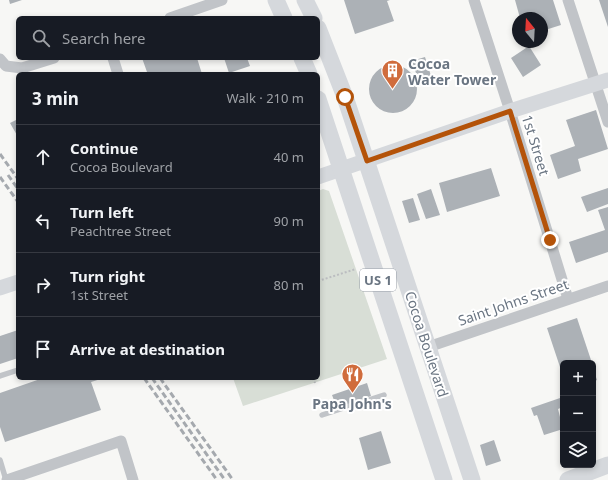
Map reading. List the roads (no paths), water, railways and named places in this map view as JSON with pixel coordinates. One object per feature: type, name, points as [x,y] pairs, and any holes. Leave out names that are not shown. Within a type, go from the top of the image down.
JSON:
[{"type":"main road","points":[[276,0],[283,16]]},
{"type":"main road","points":[[305,0],[313,16]]},
{"type":"main road","name":"Cocoa Boulevard","points":[[320,33],[367,161],[472,480]]},
{"type":"main road","points":[[303,60],[308,72]]},
{"type":"main road","name":"Cocoa Boulevard","points":[[320,105],[444,480]]},
{"type":"main road","points":[[568,480],[608,465]]},
{"type":"street","points":[[176,16],[222,0]]},
{"type":"street","name":"1st Street","points":[[474,0],[568,299]]},
{"type":"street","points":[[568,0],[602,82],[608,122]]},
{"type":"street","points":[[3,62],[22,68],[48,60]]},
{"type":"street","points":[[114,60],[117,72]]},
{"type":"street","points":[[320,176],[510,111],[602,82]]},
{"type":"street","points":[[0,288],[16,283]]},
{"type":"street","name":"Saint Johns Street","points":[[428,347],[608,286]]},
{"type":"street","points":[[6,480],[121,441],[133,480]]},
{"type":"lane","points":[[0,376],[16,371]]},
{"type":"lane","points":[[322,415],[384,395]]},
{"type":"lane","points":[[0,460],[6,480]]},
{"type":"railway","points":[[0,154],[16,176]]},
{"type":"railway","points":[[8,175],[16,186]]},
{"type":"railway","points":[[0,177],[16,199]]},
{"type":"railway","points":[[145,380],[217,480]]},
{"type":"railway","points":[[153,380],[225,480]]},
{"type":"railway","points":[[161,380],[233,480]]},
{"type":"place","name":"Cocoa Water Tower","points":[[393,90]]},
{"type":"place","name":"Papa John's","points":[[352,394]]}]
